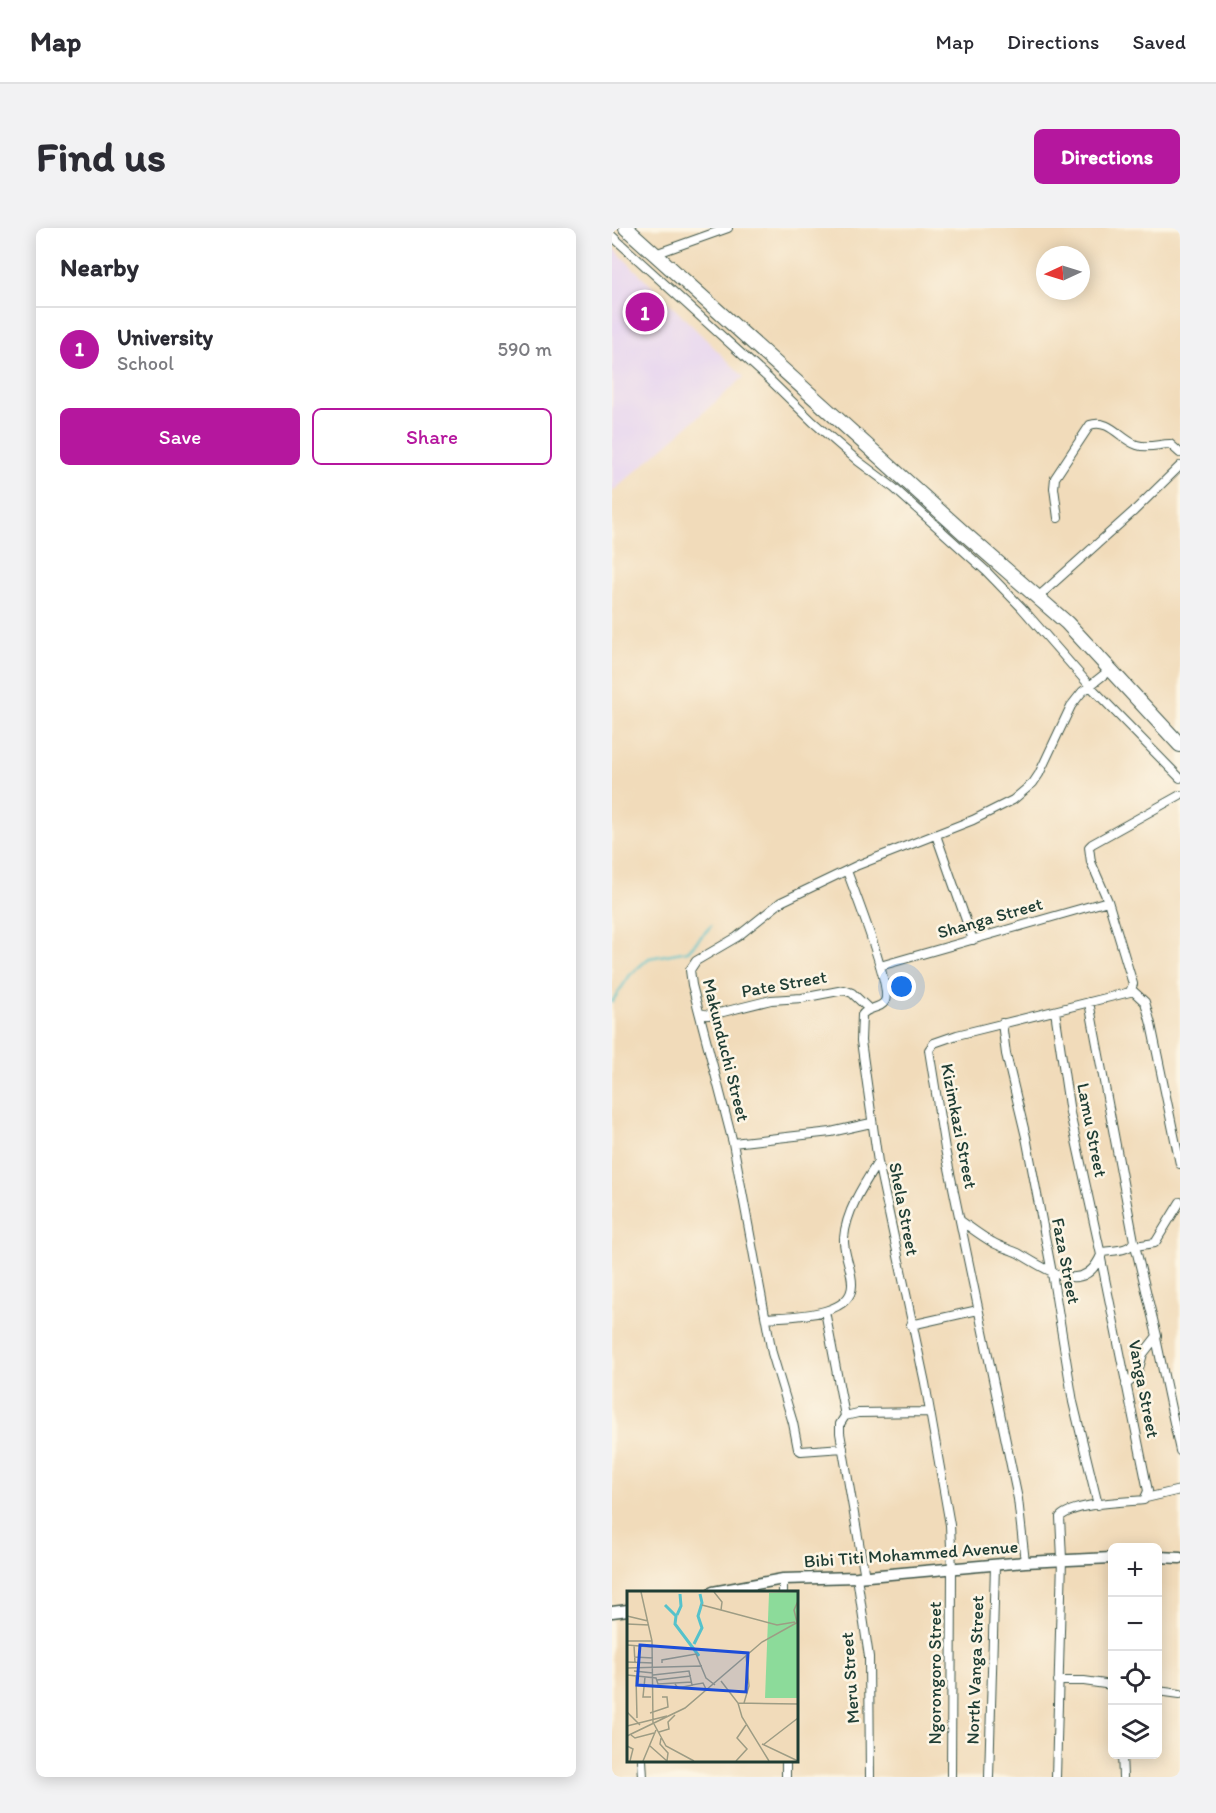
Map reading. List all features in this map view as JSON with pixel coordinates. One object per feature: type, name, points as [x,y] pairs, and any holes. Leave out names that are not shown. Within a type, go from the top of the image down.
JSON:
[{"type":"highway","points":[[626,228],[965,534],[1067,622],[1180,745]]},
{"type":"street","points":[[655,254],[728,228]]},
{"type":"street","points":[[612,236],[813,422],[858,461],[894,488],[986,571],[1021,607],[1090,686],[1180,778]]},
{"type":"street","points":[[1058,518],[1055,478],[1090,425],[1097,423],[1119,432],[1134,445],[1146,447],[1170,444],[1180,453]]},
{"type":"street","points":[[1039,596],[1180,466]]},
{"type":"street","name":"Makunduchi Street","points":[[843,1448],[807,1451],[798,1449],[793,1423],[772,1353],[733,1143],[690,978],[690,970],[696,961],[737,937],[781,902],[847,871],[973,820],[1013,800],[1033,783],[1050,753],[1071,706],[1111,669]]},
{"type":"street","points":[[1180,795],[1090,845],[1089,850],[1091,862],[1108,901],[1133,984],[1132,990],[1142,998],[1147,1008],[1180,1164]]},
{"type":"street","points":[[936,835],[973,940]]},
{"type":"street","name":"Shela Street","points":[[847,871],[880,966],[886,991],[885,1002],[869,1009],[862,1016],[861,1023],[872,1123],[930,1412],[950,1525],[952,1569]]},
{"type":"street","name":"Shanga Street","points":[[880,966],[1108,901]]},
{"type":"street","name":"Pate Street","points":[[700,1013],[723,1012],[771,1000],[802,998],[844,990],[852,993],[869,1009]]},
{"type":"street","name":"Kizimkazi Street","points":[[1025,1562],[1018,1499],[945,1149],[929,1050],[934,1043],[957,1035],[1120,996],[1132,990]]},
{"type":"street","points":[[1089,1002],[1134,1243],[1180,1451]]},
{"type":"street","name":"Lamu Street","points":[[1055,1011],[1070,1113],[1101,1255]]},
{"type":"street","name":"Faza Street","points":[[1002,1023],[1006,1054],[1026,1137],[1052,1273],[1073,1402],[1098,1505]]},
{"type":"street","points":[[733,1143],[831,1132],[872,1123]]},
{"type":"street","points":[[766,1318],[825,1311],[842,1305],[848,1300],[852,1282],[844,1236],[854,1204],[878,1162]]},
{"type":"street","points":[[961,1221],[993,1243],[1052,1273],[1067,1277],[1080,1276],[1093,1268],[1103,1252],[1127,1248],[1134,1243],[1155,1243],[1180,1202]]},
{"type":"street","name":"Vanga Street","points":[[1101,1255],[1148,1491],[1146,1498]]},
{"type":"street","points":[[911,1325],[978,1310]]},
{"type":"street","name":"Meru Street","points":[[825,1311],[845,1416],[840,1428],[861,1577],[869,1657],[870,1777]]},
{"type":"street","points":[[1126,1385],[1137,1375],[1143,1354],[1156,1338]]},
{"type":"street","points":[[845,1416],[858,1413],[930,1412]]},
{"type":"street","points":[[1056,1777],[1062,1559],[1060,1517],[1068,1512],[1098,1505],[1180,1490]]},
{"type":"street","points":[[1162,1557],[1180,1558]]},
{"type":"street","name":"Bibi Titi Mohammed Avenue","points":[[723,1591],[783,1579],[861,1577],[995,1564],[1108,1558]]},
{"type":"street","name":"North Vanga Street","points":[[989,1777],[995,1564]]},
{"type":"street","name":"Ngorongoro Street","points":[[951,1777],[952,1569]]},
{"type":"street","points":[[783,1579],[783,1591]]},
{"type":"street","points":[[612,1612],[627,1610]]},
{"type":"street","points":[[1059,1681],[1108,1684]]},
{"type":"street","points":[[1162,1692],[1180,1694]]},
{"type":"street","points":[[1122,1759],[1122,1777]]},
{"type":"street","points":[[642,1762],[643,1777]]},
{"type":"shaded area","points":[[612,247],[744,377],[612,492]]},
{"type":"waterway","points":[[612,1002],[630,975],[649,958],[688,951],[711,926]]},
{"type":"place","name":"University","points":[[645,312]]}]
